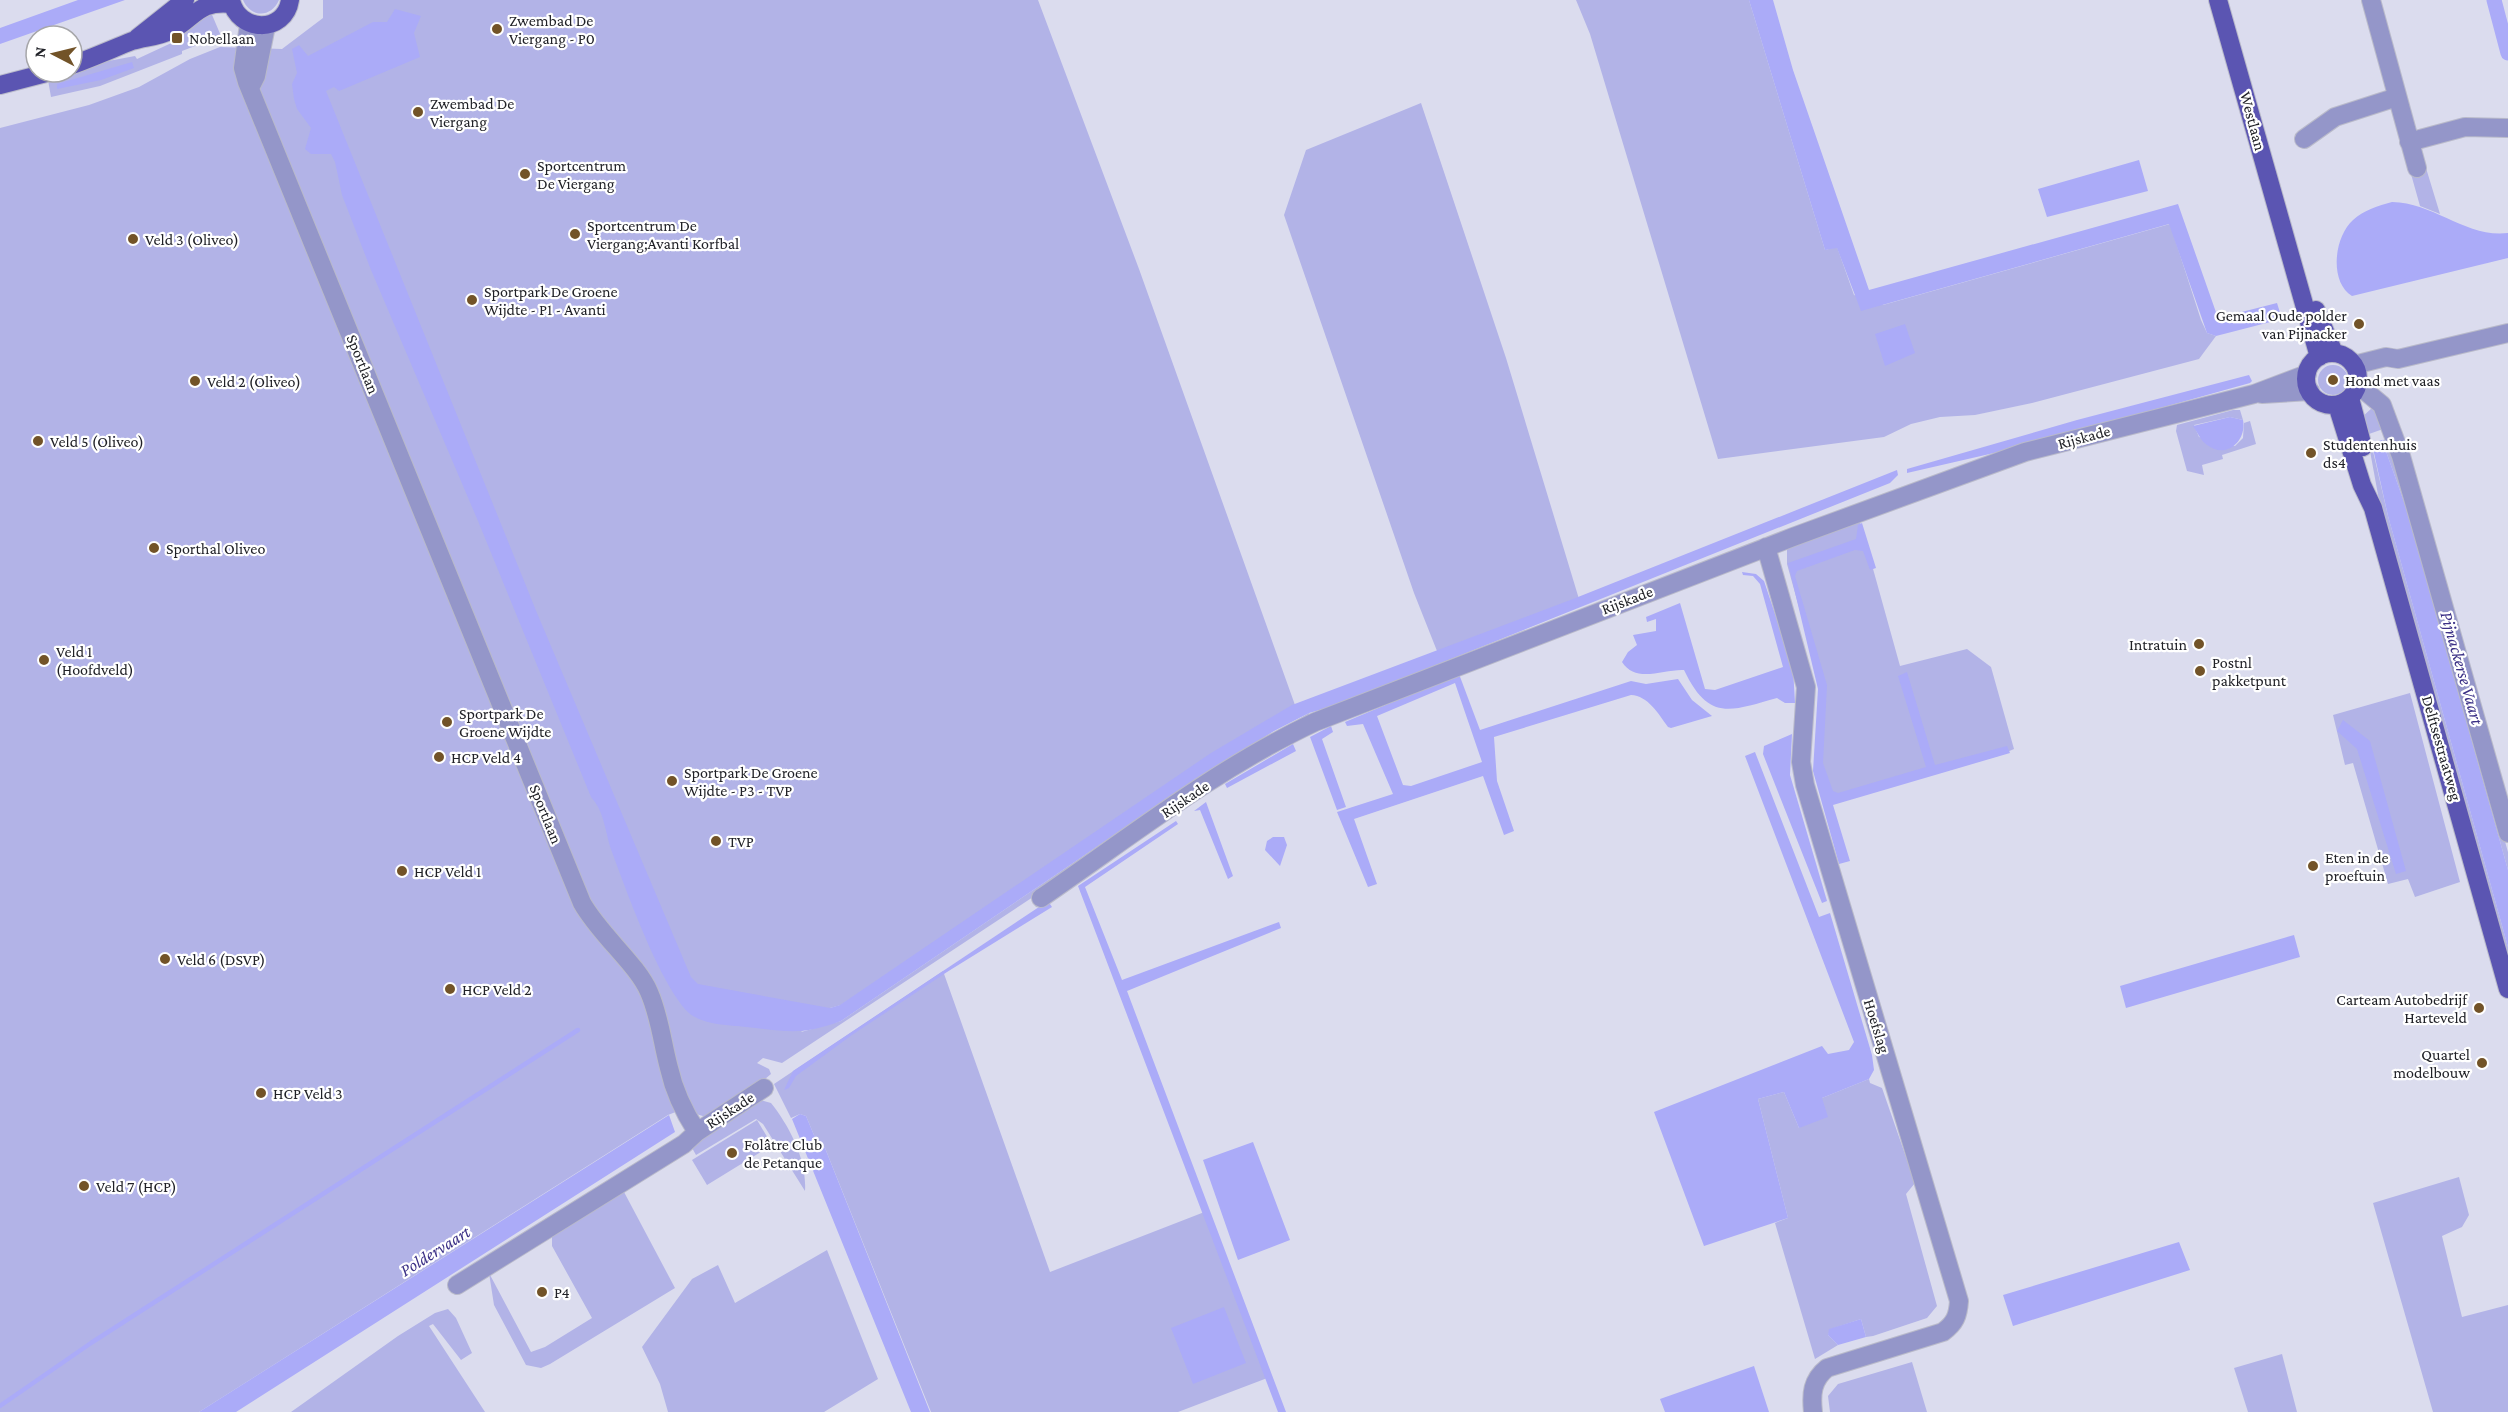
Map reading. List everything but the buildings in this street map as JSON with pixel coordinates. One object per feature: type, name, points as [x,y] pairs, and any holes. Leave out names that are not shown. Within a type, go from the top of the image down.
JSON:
[{"type":"main road","points":[[135,40],[185,0]]},
{"type":"main road","name":"Westlaan","points":[[2218,0],[2286,243],[2326,355]]},
{"type":"main road","points":[[84,60],[135,40],[173,30],[196,9],[206,4],[231,2],[241,19],[258,25],[281,18],[296,1]]},
{"type":"main road","points":[[0,85],[24,79]]},
{"type":"main road","points":[[2326,355],[2344,356],[2351,386],[2323,403],[2308,382],[2312,364],[2326,355]]},
{"type":"main road","name":"Delftsestraatweg","points":[[2351,386],[2362,485],[2373,508],[2508,989]]},
{"type":"street","points":[[2371,0],[2417,168]]},
{"type":"street","name":"Sportlaan","points":[[258,25],[243,68],[582,903],[595,926],[648,990],[659,1019],[669,1071],[683,1110],[697,1132]]},
{"type":"street","points":[[2304,139],[2335,117],[2397,97]]},
{"type":"street","points":[[2409,142],[2465,127],[2506,128]]},
{"type":"street","points":[[2351,386],[2386,369],[2398,359],[2508,333]]},
{"type":"street","name":"Rijskade","points":[[1041,898],[1272,742],[1457,666],[1766,547],[2025,452],[2254,393],[2308,382]]},
{"type":"street","points":[[2351,386],[2382,405],[2401,456],[2508,833]]},
{"type":"street","name":"Hoefslag","points":[[1766,547],[1804,673],[1806,687],[1802,762],[1805,785],[1959,1301],[1958,1315],[1953,1325],[1943,1332],[1827,1368],[1818,1375],[1812,1388],[1813,1412]]},
{"type":"street","name":"Rijskade","points":[[697,1132],[764,1088]]},
{"type":"street","points":[[457,1285],[675,1150],[697,1132]]},
{"type":"shaded area","points":[[78,0],[125,0],[57,24],[24,24],[24,36],[0,44],[0,28]]},
{"type":"shaded area","points":[[243,0],[279,0],[271,10],[261,14],[251,10]]},
{"type":"shaded area","name":"Sportpark De Groene Wijdte","points":[[323,0],[1038,0],[1139,269],[1295,705],[841,1005],[830,1008],[801,1032],[841,1021],[1192,782],[1309,713],[1310,721],[1237,762],[782,1063],[763,1058],[757,1063],[769,1069],[771,1074],[747,1094],[706,1117],[693,1113],[688,1107],[668,1115],[199,1412],[0,1412],[0,128],[89,105],[139,87],[190,59],[220,47],[282,49],[323,18]]},
{"type":"shaded area","points":[[1576,0],[1749,0],[1825,250],[1837,247],[1854,295],[1883,305],[2170,224],[2201,320],[2207,333],[2216,336],[2199,359],[2032,403],[1975,415],[1940,417],[1911,424],[1884,437],[1718,459],[1590,34]]},
{"type":"shaded area","points":[[1749,0],[1773,0],[1793,70],[1869,290],[2178,204],[2218,318],[2277,303],[2282,319],[2216,336],[2207,333],[2169,224],[1861,311],[1837,248],[1825,250]]},
{"type":"shaded area","points":[[395,9],[421,16],[414,33],[420,57],[339,91],[334,87],[326,91],[537,613],[691,977],[698,984],[830,1008],[840,1005],[1211,753],[1292,705],[1573,599],[1897,470],[1898,475],[1890,483],[1334,706],[1309,713],[1274,731],[1192,782],[841,1021],[815,1029],[794,1031],[705,1021],[693,1016],[682,1005],[646,940],[612,852],[599,809],[591,797],[478,521],[371,270],[342,195],[335,162],[331,154],[311,154],[305,149],[311,128],[297,109],[294,99],[292,84],[297,73],[292,49],[299,45],[308,56],[373,22],[387,22]]},
{"type":"shaded area","points":[[210,10],[221,36],[100,86],[51,97],[49,84],[84,84],[84,68],[135,56],[137,59],[180,39],[179,34]]},
{"type":"shaded area","points":[[132,62],[134,68],[84,83],[84,76]]},
{"type":"shaded area","points":[[57,84],[81,84],[57,89]]},
{"type":"shaded area","points":[[1421,103],[1506,358],[1579,599],[1439,656],[1414,593],[1284,215],[1306,150]]},
{"type":"shaded area","points":[[2139,160],[2148,191],[2047,217],[2038,189]]},
{"type":"shaded area","points":[[2426,168],[2440,214],[2420,206],[2411,174]]},
{"type":"shaded area","points":[[2392,202],[2422,208],[2478,230],[2508,233],[2508,258],[2352,296],[2340,281],[2337,270],[2338,248],[2342,237],[2357,217],[2371,209]]},
{"type":"shaded area","points":[[1905,324],[1915,353],[1885,366],[1875,334]]},
{"type":"shaded area","points":[[2333,365],[2344,369],[2348,380],[2344,391],[2333,395],[2322,391],[2318,380],[2322,369]]},
{"type":"shaded area","points":[[2249,375],[2252,381],[2250,383],[2020,447],[1907,473],[1907,469],[2077,420]]},
{"type":"shaded area","points":[[2373,407],[2386,428],[2369,434],[2388,516],[2508,947],[2508,961],[2381,511],[2370,451],[2360,419]]},
{"type":"shaded area","points":[[2240,410],[2243,420],[2230,417],[2194,425],[2199,437],[2235,446],[2243,438],[2244,423],[2250,421],[2256,444],[2222,455],[2223,459],[2202,465],[2204,475],[2187,471],[2176,431],[2177,425]]},
{"type":"shaded area","points":[[2230,417],[2243,420],[2243,427],[2239,441],[2228,449],[2214,449],[2207,445],[2193,426]]},
{"type":"shaded area","points":[[2390,439],[2508,852],[2508,870],[2409,516],[2382,440]]},
{"type":"shaded area","points":[[2382,440],[2409,516],[2508,870],[2508,947],[2388,516],[2372,444]]},
{"type":"shaded area","points":[[1860,522],[1900,666],[1967,649],[1991,667],[2014,749],[1998,756],[1829,801],[1816,765],[1821,687],[1787,564],[1787,548]]},
{"type":"shaded area","points":[[1862,523],[1876,568],[1870,570],[1863,551],[1855,550],[1797,571],[1795,576],[1827,685],[1823,763],[1833,791],[1838,793],[1926,767],[1898,676],[1907,672],[1935,765],[2007,746],[2010,753],[1833,805],[1850,861],[1839,864],[1813,771],[1818,689],[1788,563],[1856,539],[1858,525]]},
{"type":"shaded area","points":[[1742,572],[1756,574],[1764,581],[1793,668],[1795,703],[1785,703],[1777,698],[1734,709],[1722,708],[1702,698],[1684,670],[1642,674],[1628,669],[1622,662],[1628,652],[1637,645],[1633,635],[1656,631],[1656,619],[1647,622],[1646,617],[1680,603],[1705,689],[1715,690],[1783,667],[1760,584],[1753,576],[1743,575]]},
{"type":"shaded area","points":[[1459,674],[1480,730],[1631,681],[1646,684],[1678,679],[1692,700],[1712,716],[1671,728],[1648,702],[1631,695],[1494,737],[1497,781],[1514,831],[1504,835],[1483,776],[1354,819],[1377,884],[1368,887],[1337,812],[1393,794],[1363,724],[1347,726],[1345,722]],"holes":[[[1455,683],[1482,762],[1411,786],[1403,785],[1377,716]]]},
{"type":"shaded area","points":[[2410,693],[2460,882],[2415,897],[2408,879],[2388,884],[2353,763],[2345,765],[2333,715]]},
{"type":"shaded area","points":[[2343,720],[2370,741],[2406,871],[2396,874],[2357,749],[2337,731]]},
{"type":"shaded area","points":[[1331,726],[1333,732],[1322,739],[1346,807],[1337,810],[1310,737]]},
{"type":"shaded area","points":[[1792,734],[1790,775],[1827,901],[1822,903],[1763,754],[1764,746]]},
{"type":"shaded area","points":[[1293,744],[1296,751],[1227,788],[1225,784]]},
{"type":"shaded area","points":[[1755,752],[1819,917],[1830,913],[1872,1055],[1874,1070],[1869,1079],[1822,1098],[1828,1117],[1799,1128],[1784,1092],[1758,1099],[1788,1218],[1704,1246],[1654,1112],[1822,1046],[1828,1054],[1849,1050],[1854,1042],[1745,756]]},
{"type":"shaded area","points":[[1206,802],[1233,876],[1228,879],[1200,810],[1194,811]]},
{"type":"shaded area","points":[[1176,821],[1178,824],[1085,887],[1122,980],[1279,922],[1281,928],[1127,991],[1286,1412],[1278,1412],[1078,886]]},
{"type":"shaded area","points":[[1273,837],[1284,837],[1287,845],[1280,866],[1265,850],[1267,841]]},
{"type":"shaded area","points":[[1048,901],[1052,907],[947,972],[852,1035],[796,1076],[789,1088],[784,1090],[793,1071]]},
{"type":"shaded area","points":[[2294,935],[2300,957],[2126,1008],[2120,986]]},
{"type":"shaded area","points":[[943,971],[1050,1272],[1207,1211],[1270,1377],[1178,1412],[931,1412],[825,1148],[816,1140],[806,1116],[800,1114],[791,1118],[774,1084]]},
{"type":"shaded area","points":[[1869,1079],[1870,1083],[1882,1088],[1915,1183],[1906,1194],[1937,1306],[1927,1318],[1873,1336],[1866,1337],[1861,1319],[1831,1329],[1828,1335],[1838,1345],[1815,1359],[1775,1223],[1788,1218],[1758,1099],[1784,1092],[1799,1128],[1822,1098]]},
{"type":"shaded area","points":[[760,1100],[771,1103],[791,1133],[803,1168],[805,1191],[763,1124],[756,1119],[696,1155],[691,1146]]},
{"type":"shaded area","points":[[800,1114],[806,1116],[816,1140],[825,1148],[930,1412],[911,1412],[792,1119]]},
{"type":"shaded area","points":[[669,1115],[675,1132],[236,1412],[199,1412]]},
{"type":"shaded area","name":"Folâtre Club de Petanque","points":[[757,1120],[772,1145],[707,1185],[692,1160]]},
{"type":"shaded area","points":[[1253,1142],[1290,1240],[1238,1260],[1203,1160]]},
{"type":"shaded area","points":[[2459,1177],[2469,1215],[2462,1227],[2442,1236],[2462,1317],[2508,1305],[2508,1412],[2433,1412],[2373,1203]]},
{"type":"shaded area","points":[[624,1192],[675,1288],[550,1364],[541,1368],[526,1365],[494,1305],[489,1273],[531,1352],[545,1347],[592,1318],[552,1246],[552,1235]]},
{"type":"shaded area","points":[[2179,1242],[2190,1270],[2013,1326],[2003,1295]]},
{"type":"shaded area","points":[[827,1250],[878,1379],[824,1412],[668,1412],[660,1384],[642,1347],[692,1279],[718,1265],[735,1303]]},
{"type":"shaded area","points":[[1224,1307],[1246,1363],[1193,1384],[1171,1328]]},
{"type":"shaded area","points":[[448,1309],[456,1318],[472,1353],[461,1360],[433,1324],[429,1326],[485,1412],[291,1412],[398,1336],[435,1313]]},
{"type":"shaded area","points":[[1861,1319],[1866,1337],[1838,1345],[1828,1335],[1829,1329]]},
{"type":"shaded area","points":[[2282,1354],[2297,1412],[2248,1412],[2234,1368]]},
{"type":"shaded area","points":[[1912,1362],[1927,1412],[1830,1412],[1828,1396],[1838,1384]]},
{"type":"shaded area","points":[[1754,1366],[1769,1412],[1665,1412],[1660,1399]]},
{"type":"waterway","points":[[2494,0],[2508,53]]},
{"type":"waterway","points":[[0,1406],[91,1343],[578,1030]]},
{"type":"place","name":"Zwembad De Viergang - P0","points":[[497,29]]},
{"type":"place","name":"Nobellaan","points":[[177,38]]},
{"type":"place","name":"Zwembad De Viergang","points":[[418,112]]},
{"type":"place","name":"Sportcentrum De Viergang","points":[[525,174]]},
{"type":"place","name":"Sportcentrum De Viergang;Avanti Korfbal","points":[[575,234]]},
{"type":"place","name":"Veld 3 (Oliveo)","points":[[133,239]]},
{"type":"place","name":"Sportpark De Groene Wijdte - P1 - Avanti","points":[[472,300]]},
{"type":"place","name":"Gemaal Oude polder van Pijnacker","points":[[2359,324]]},
{"type":"place","name":"Hond met vaas","points":[[2333,380]]},
{"type":"place","name":"Veld 2 (Oliveo)","points":[[195,381]]},
{"type":"place","name":"Veld 5 (Oliveo)","points":[[38,441]]},
{"type":"place","name":"Studentenhuis ds4","points":[[2311,453]]},
{"type":"place","name":"Sporthal Oliveo","points":[[154,548]]},
{"type":"place","name":"Intratuin","points":[[2199,644]]},
{"type":"place","name":"Veld 1 (Hoofdveld)","points":[[44,660]]},
{"type":"place","name":"Postnl pakketpunt","points":[[2200,671]]},
{"type":"place","name":"Sportpark De Groene Wijdte","points":[[447,722]]},
{"type":"place","name":"HCP Veld 4","points":[[439,757]]},
{"type":"place","name":"Sportpark De Groene Wijdte - P3 - TVP","points":[[672,781]]},
{"type":"place","name":"TVP","points":[[716,841]]},
{"type":"place","name":"Eten in de proeftuin","points":[[2313,866]]},
{"type":"place","name":"HCP Veld 1","points":[[402,871]]},
{"type":"place","name":"Veld 6 (DSVP)","points":[[165,959]]},
{"type":"place","name":"HCP Veld 2","points":[[450,989]]},
{"type":"place","name":"Carteam Autobedrijf Harteveld","points":[[2479,1008]]},
{"type":"place","name":"Quartel modelbouw","points":[[2482,1063]]},
{"type":"place","name":"HCP Veld 3","points":[[261,1093]]},
{"type":"place","name":"Folâtre Club de Petanque","points":[[732,1153]]},
{"type":"place","name":"Veld 7 (HCP)","points":[[84,1186]]},
{"type":"place","name":"P4","points":[[542,1292]]},
{"type":"water label","name":"Pijnackerse Vaart","points":[[2462,668]]},
{"type":"water label","name":"Poldervaart","points":[[435,1251]]}]
